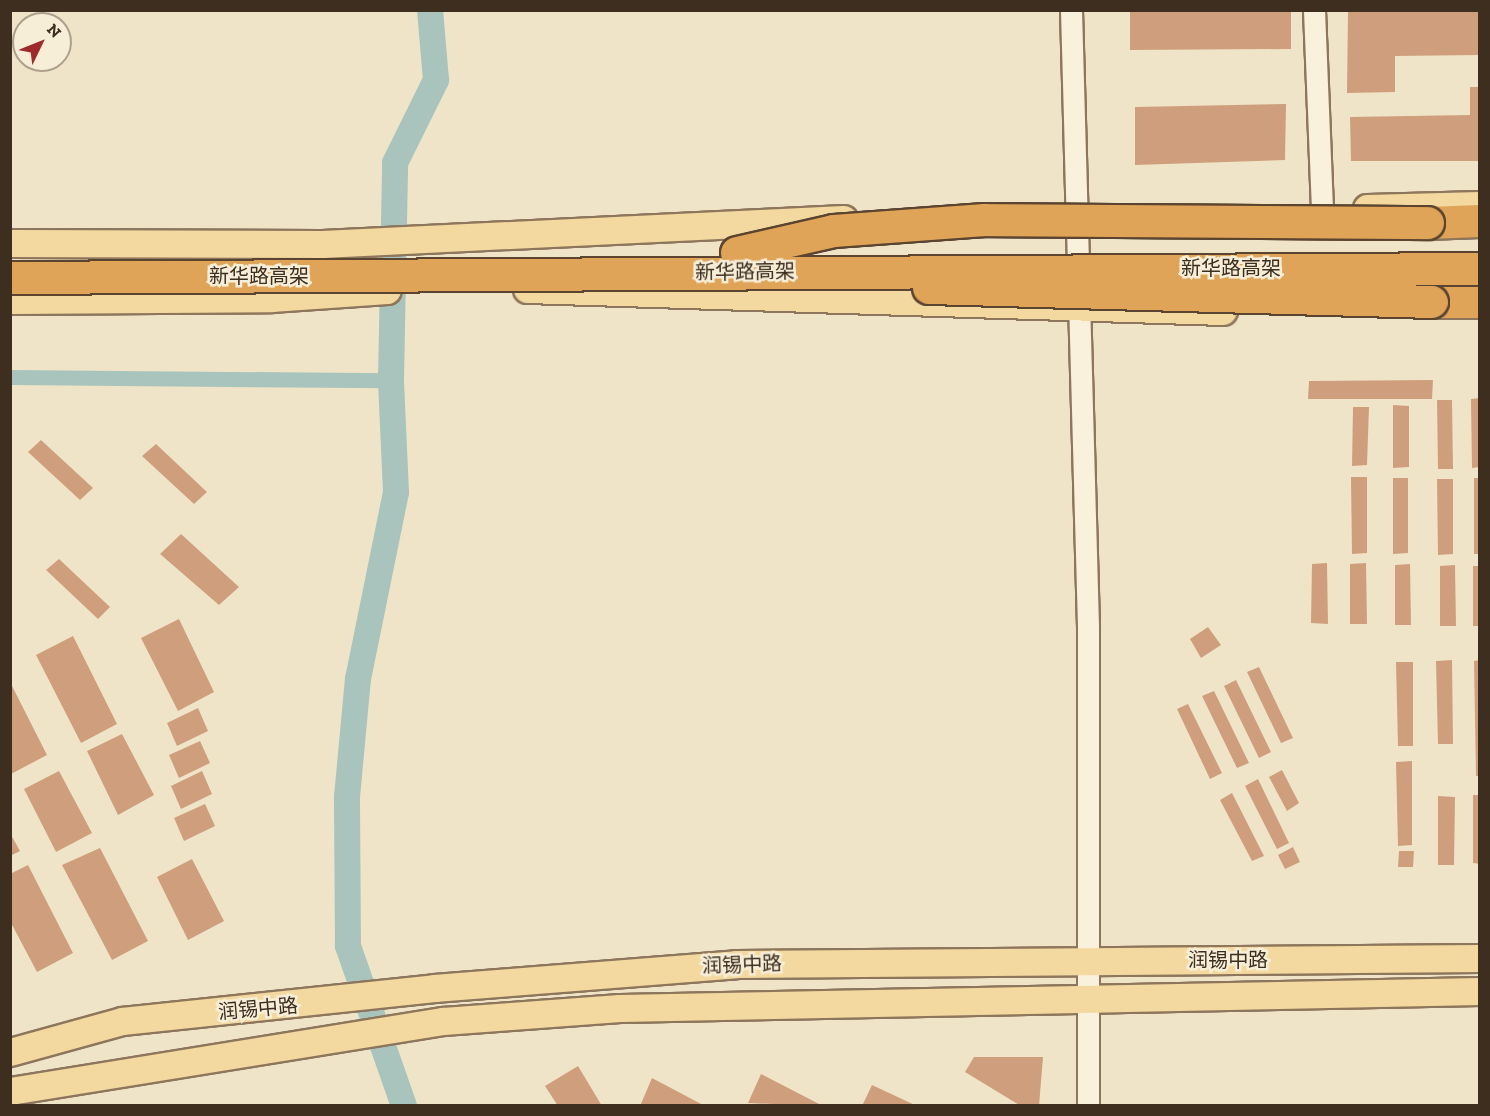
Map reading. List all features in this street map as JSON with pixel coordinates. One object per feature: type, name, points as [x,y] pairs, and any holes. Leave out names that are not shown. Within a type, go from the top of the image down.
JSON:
[{"type":"highway","points":[[735,263],[834,231],[985,220],[1479,222]]},
{"type":"highway","name":"新华路高架","points":[[10,278],[1479,249]]},
{"type":"highway","name":"新华路高架","points":[[10,258],[1479,269]]},
{"type":"highway","points":[[735,263],[985,292],[1479,302]]},
{"type":"main road","points":[[10,243],[322,244],[1074,208],[1322,210],[1479,205]]},
{"type":"main road","points":[[10,300],[331,293],[465,286],[1076,310],[1479,314]]},
{"type":"main road","name":"润锡中路","points":[[10,1052],[122,1022],[311,1004],[434,988],[736,964],[1479,958]]},
{"type":"main road","name":"润锡中路","points":[[10,1091],[322,1038],[443,1021],[620,1008],[1479,991]]},
{"type":"street","points":[[1071,10],[1076,310],[1088,626],[1088,1106]]},
{"type":"street","points":[[1314,10],[1322,210]]},
{"type":"building","points":[[1130,10],[1291,10],[1291,49],[1130,50]]},
{"type":"building","points":[[1348,10],[1480,10],[1480,55],[1395,56],[1395,92],[1347,93]]},
{"type":"building","points":[[1470,87],[1480,87],[1480,161],[1351,161],[1350,117],[1470,115]]},
{"type":"building","points":[[1286,104],[1285,160],[1135,165],[1135,107]]},
{"type":"building","points":[[1433,380],[1432,399],[1308,399],[1309,381]]},
{"type":"building","points":[[1480,398],[1480,467],[1472,468],[1471,399]]},
{"type":"building","points":[[1437,400],[1452,400],[1453,469],[1438,469]]},
{"type":"building","points":[[1393,405],[1409,406],[1409,467],[1393,468]]},
{"type":"building","points":[[1353,407],[1369,407],[1367,465],[1352,466]]},
{"type":"building","points":[[41,440],[93,488],[80,500],[28,452]]},
{"type":"building","points":[[156,444],[207,492],[194,504],[142,456]]},
{"type":"building","points":[[1351,477],[1367,477],[1367,553],[1352,554]]},
{"type":"building","points":[[1393,478],[1408,478],[1408,553],[1393,554]]},
{"type":"building","points":[[1474,478],[1480,478],[1480,554],[1474,554]]},
{"type":"building","points":[[1437,479],[1453,479],[1453,554],[1438,555]]},
{"type":"building","points":[[181,534],[239,587],[219,605],[160,554]]},
{"type":"building","points":[[59,559],[110,607],[98,619],[46,570]]},
{"type":"building","points":[[1327,563],[1328,624],[1311,623],[1312,564]]},
{"type":"building","points":[[1366,563],[1367,624],[1350,624],[1350,564]]},
{"type":"building","points":[[1410,564],[1411,625],[1395,625],[1395,565]]},
{"type":"building","points":[[1455,565],[1456,626],[1440,626],[1440,566]]},
{"type":"building","points":[[1473,566],[1480,566],[1480,626],[1473,626]]},
{"type":"building","points":[[179,619],[214,692],[178,711],[141,638]]},
{"type":"building","points":[[1208,627],[1221,645],[1201,658],[1190,639]]},
{"type":"building","points":[[73,636],[117,724],[81,743],[36,655]]},
{"type":"building","points":[[1452,660],[1453,744],[1438,744],[1436,661]]},
{"type":"building","points":[[1480,660],[1480,776],[1476,776],[1474,661]]},
{"type":"building","points":[[1396,662],[1413,662],[1413,746],[1398,746]]},
{"type":"building","points":[[1259,667],[1293,738],[1281,743],[1247,672]]},
{"type":"building","points":[[1236,680],[1271,752],[1259,758],[1224,686]]},
{"type":"building","points":[[10,682],[47,755],[11,774],[10,773]]},
{"type":"building","points":[[1214,691],[1249,763],[1237,768],[1202,696]]},
{"type":"building","points":[[1188,704],[1222,773],[1210,779],[1177,709]]},
{"type":"building","points":[[198,708],[208,731],[177,746],[167,723]]},
{"type":"building","points":[[122,734],[154,795],[118,815],[87,751]]},
{"type":"building","points":[[200,741],[210,763],[179,778],[169,755]]},
{"type":"building","points":[[1412,761],[1412,845],[1398,846],[1396,762]]},
{"type":"building","points":[[1282,770],[1299,803],[1287,811],[1269,777]]},
{"type":"building","points":[[59,771],[92,833],[56,852],[24,789]]},
{"type":"building","points":[[202,771],[212,794],[181,809],[171,786]]},
{"type":"building","points":[[1258,779],[1289,843],[1277,849],[1245,786]]},
{"type":"building","points":[[1232,793],[1264,856],[1252,861],[1220,800]]},
{"type":"building","points":[[1473,795],[1480,795],[1480,864],[1473,863]]},
{"type":"building","points":[[1438,796],[1455,797],[1454,865],[1438,865]]},
{"type":"building","points":[[205,804],[215,826],[184,841],[174,818]]},
{"type":"building","points":[[10,833],[20,851],[10,856]]},
{"type":"building","points":[[1293,847],[1300,862],[1285,869],[1278,855]]},
{"type":"building","points":[[100,848],[148,941],[112,960],[62,865]]},
{"type":"building","points":[[1399,851],[1414,851],[1413,867],[1398,867]]},
{"type":"building","points":[[192,859],[224,921],[188,940],[157,877]]},
{"type":"building","points":[[28,865],[73,953],[37,972],[10,921],[10,874]]},
{"type":"building","points":[[974,1057],[1043,1057],[1039,1106],[1021,1106],[965,1072]]},
{"type":"building","points":[[578,1066],[602,1106],[558,1106],[545,1086]]},
{"type":"building","points":[[761,1074],[823,1106],[748,1103]]},
{"type":"building","points":[[652,1078],[705,1106],[640,1106]]},
{"type":"building","points":[[872,1085],[917,1106],[862,1106]]},
{"type":"waterway","points":[[404,1106],[348,946],[347,797],[358,679],[396,492],[391,380],[395,163],[436,80],[430,10]]},
{"type":"waterway","points":[[10,377],[391,380]]}]
